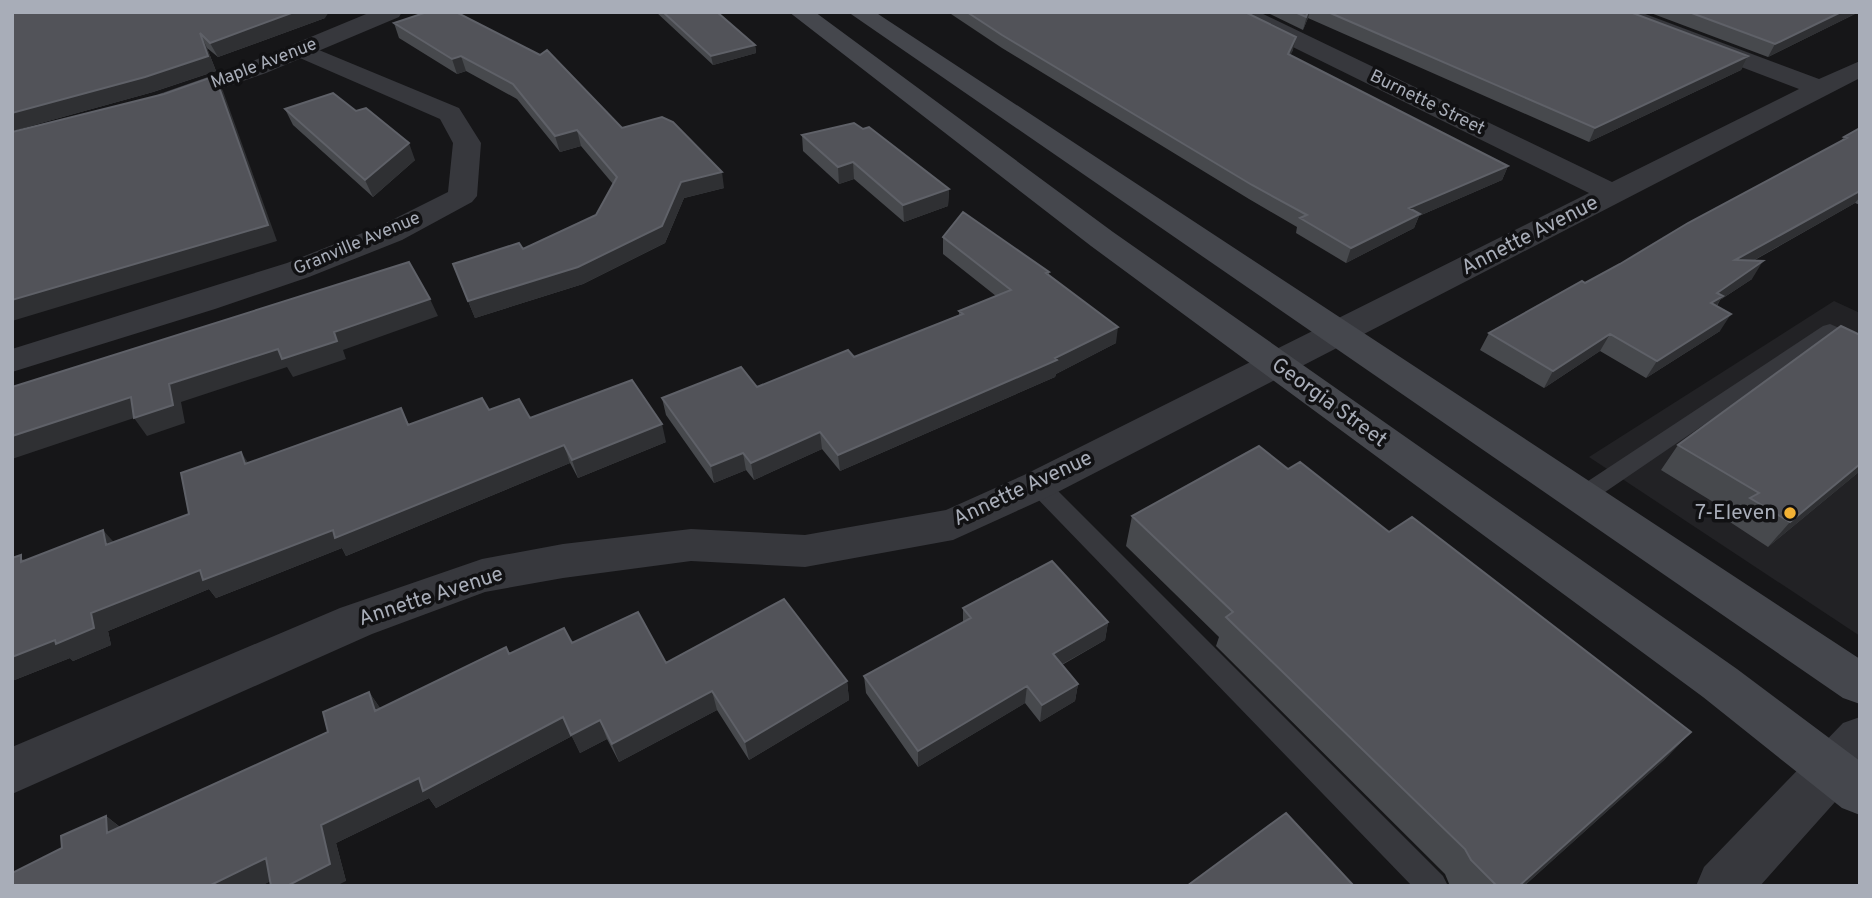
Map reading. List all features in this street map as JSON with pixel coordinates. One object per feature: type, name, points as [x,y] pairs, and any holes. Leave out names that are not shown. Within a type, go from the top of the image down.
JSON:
[{"type":"main road","name":"Georgia Street","points":[[800,12],[1102,239],[1720,683],[1851,767]]},
{"type":"main road","points":[[859,12],[1860,684]]},
{"type":"street","name":"Maple Avenue","points":[[150,104],[302,50],[391,12]]},
{"type":"street","name":"Burnette Street","points":[[1240,12],[1614,194]]},
{"type":"street","points":[[1618,12],[1821,88]]},
{"type":"street","name":"Granville Avenue","points":[[12,361],[321,262],[394,232],[462,196],[467,143],[450,114],[302,50]]},
{"type":"street","name":"Annette Avenue","points":[[12,771],[356,621],[482,576],[564,561],[691,545],[805,551],[953,524],[1038,485],[1860,68]]},
{"type":"street","points":[[1723,886],[1851,767]]},
{"type":"lane","points":[[1581,497],[1830,330],[1860,345]]},
{"type":"lane","points":[[1038,485],[1433,886]]},
{"type":"shaded area","points":[[1834,301],[1860,313],[1860,636],[1589,457]]},
{"type":"building","points":[[12,12],[294,12],[210,43],[200,33],[208,56],[145,77],[12,113]]},
{"type":"building","points":[[427,12],[456,12],[540,55],[547,50],[622,128],[662,117],[673,122],[722,172],[681,182],[662,226],[578,267],[468,301],[453,264],[519,243],[523,249],[596,215],[617,177],[577,130],[555,136],[513,84],[461,56],[452,59],[394,23]]},
{"type":"building","points":[[663,12],[717,12],[755,45],[711,56]]},
{"type":"building","points":[[967,12],[1245,12],[1296,37],[1288,54],[1508,166],[1409,208],[1420,214],[1351,248],[1300,218],[1307,215],[1252,185]]},
{"type":"building","points":[[1295,12],[1308,12],[1306,17]]},
{"type":"building","points":[[1328,12],[1630,12],[1748,56],[1595,128]]},
{"type":"building","points":[[1689,12],[1841,12],[1775,44]]},
{"type":"building","points":[[215,76],[268,225],[12,300],[12,132],[164,94]]},
{"type":"building","points":[[333,93],[356,111],[366,108],[409,143],[365,180],[285,109]]},
{"type":"building","points":[[854,123],[863,129],[869,127],[949,189],[903,205],[853,162],[838,167],[802,135]]},
{"type":"building","points":[[1860,128],[1860,191],[1735,260],[1763,261],[1717,293],[1723,296],[1711,303],[1731,314],[1657,361],[1610,334],[1553,371],[1489,333],[1582,281],[1585,283],[1620,264],[1688,223],[1847,138],[1844,137]]},
{"type":"building","points":[[963,212],[1049,272],[1046,273],[1118,327],[1055,358],[1057,360],[838,455],[820,432],[751,463],[743,453],[711,466],[662,398],[741,367],[757,387],[848,350],[854,357],[963,314],[959,311],[1011,290],[943,237]]},
{"type":"building","points":[[409,262],[430,299],[334,332],[337,341],[282,359],[278,349],[169,384],[173,405],[134,418],[131,397],[12,436],[12,387]]},
{"type":"building","points":[[1841,326],[1860,335],[1860,464],[1790,522],[1750,498],[1759,493],[1678,445]]},
{"type":"building","points":[[632,380],[662,424],[572,460],[564,445],[335,538],[333,530],[203,580],[200,570],[91,613],[94,628],[56,644],[55,640],[12,657],[12,558],[21,555],[21,562],[103,530],[106,545],[189,514],[181,473],[241,452],[245,464],[401,408],[408,425],[482,398],[489,410],[519,399],[530,418]]},
{"type":"building","points":[[1259,446],[1288,469],[1300,462],[1389,532],[1412,517],[1691,732],[1519,886],[1497,886],[1471,860],[1465,849],[1226,617],[1233,612],[1132,516]]},
{"type":"building","points":[[1052,561],[1108,622],[1053,654],[1078,684],[1042,705],[1027,686],[918,751],[864,676],[971,618],[963,608]]},
{"type":"building","points":[[784,599],[847,681],[745,742],[712,691],[612,744],[600,720],[571,735],[563,717],[423,791],[419,778],[321,825],[330,864],[287,886],[271,886],[266,858],[209,886],[12,886],[12,873],[62,848],[61,836],[106,816],[107,833],[328,732],[323,712],[369,692],[375,711],[506,647],[509,654],[564,628],[572,643],[638,612],[666,663]]},
{"type":"building","points":[[1286,813],[1354,886],[1187,886]]},
{"type":"place","name":"7-Eleven","points":[[1790,513]]}]
